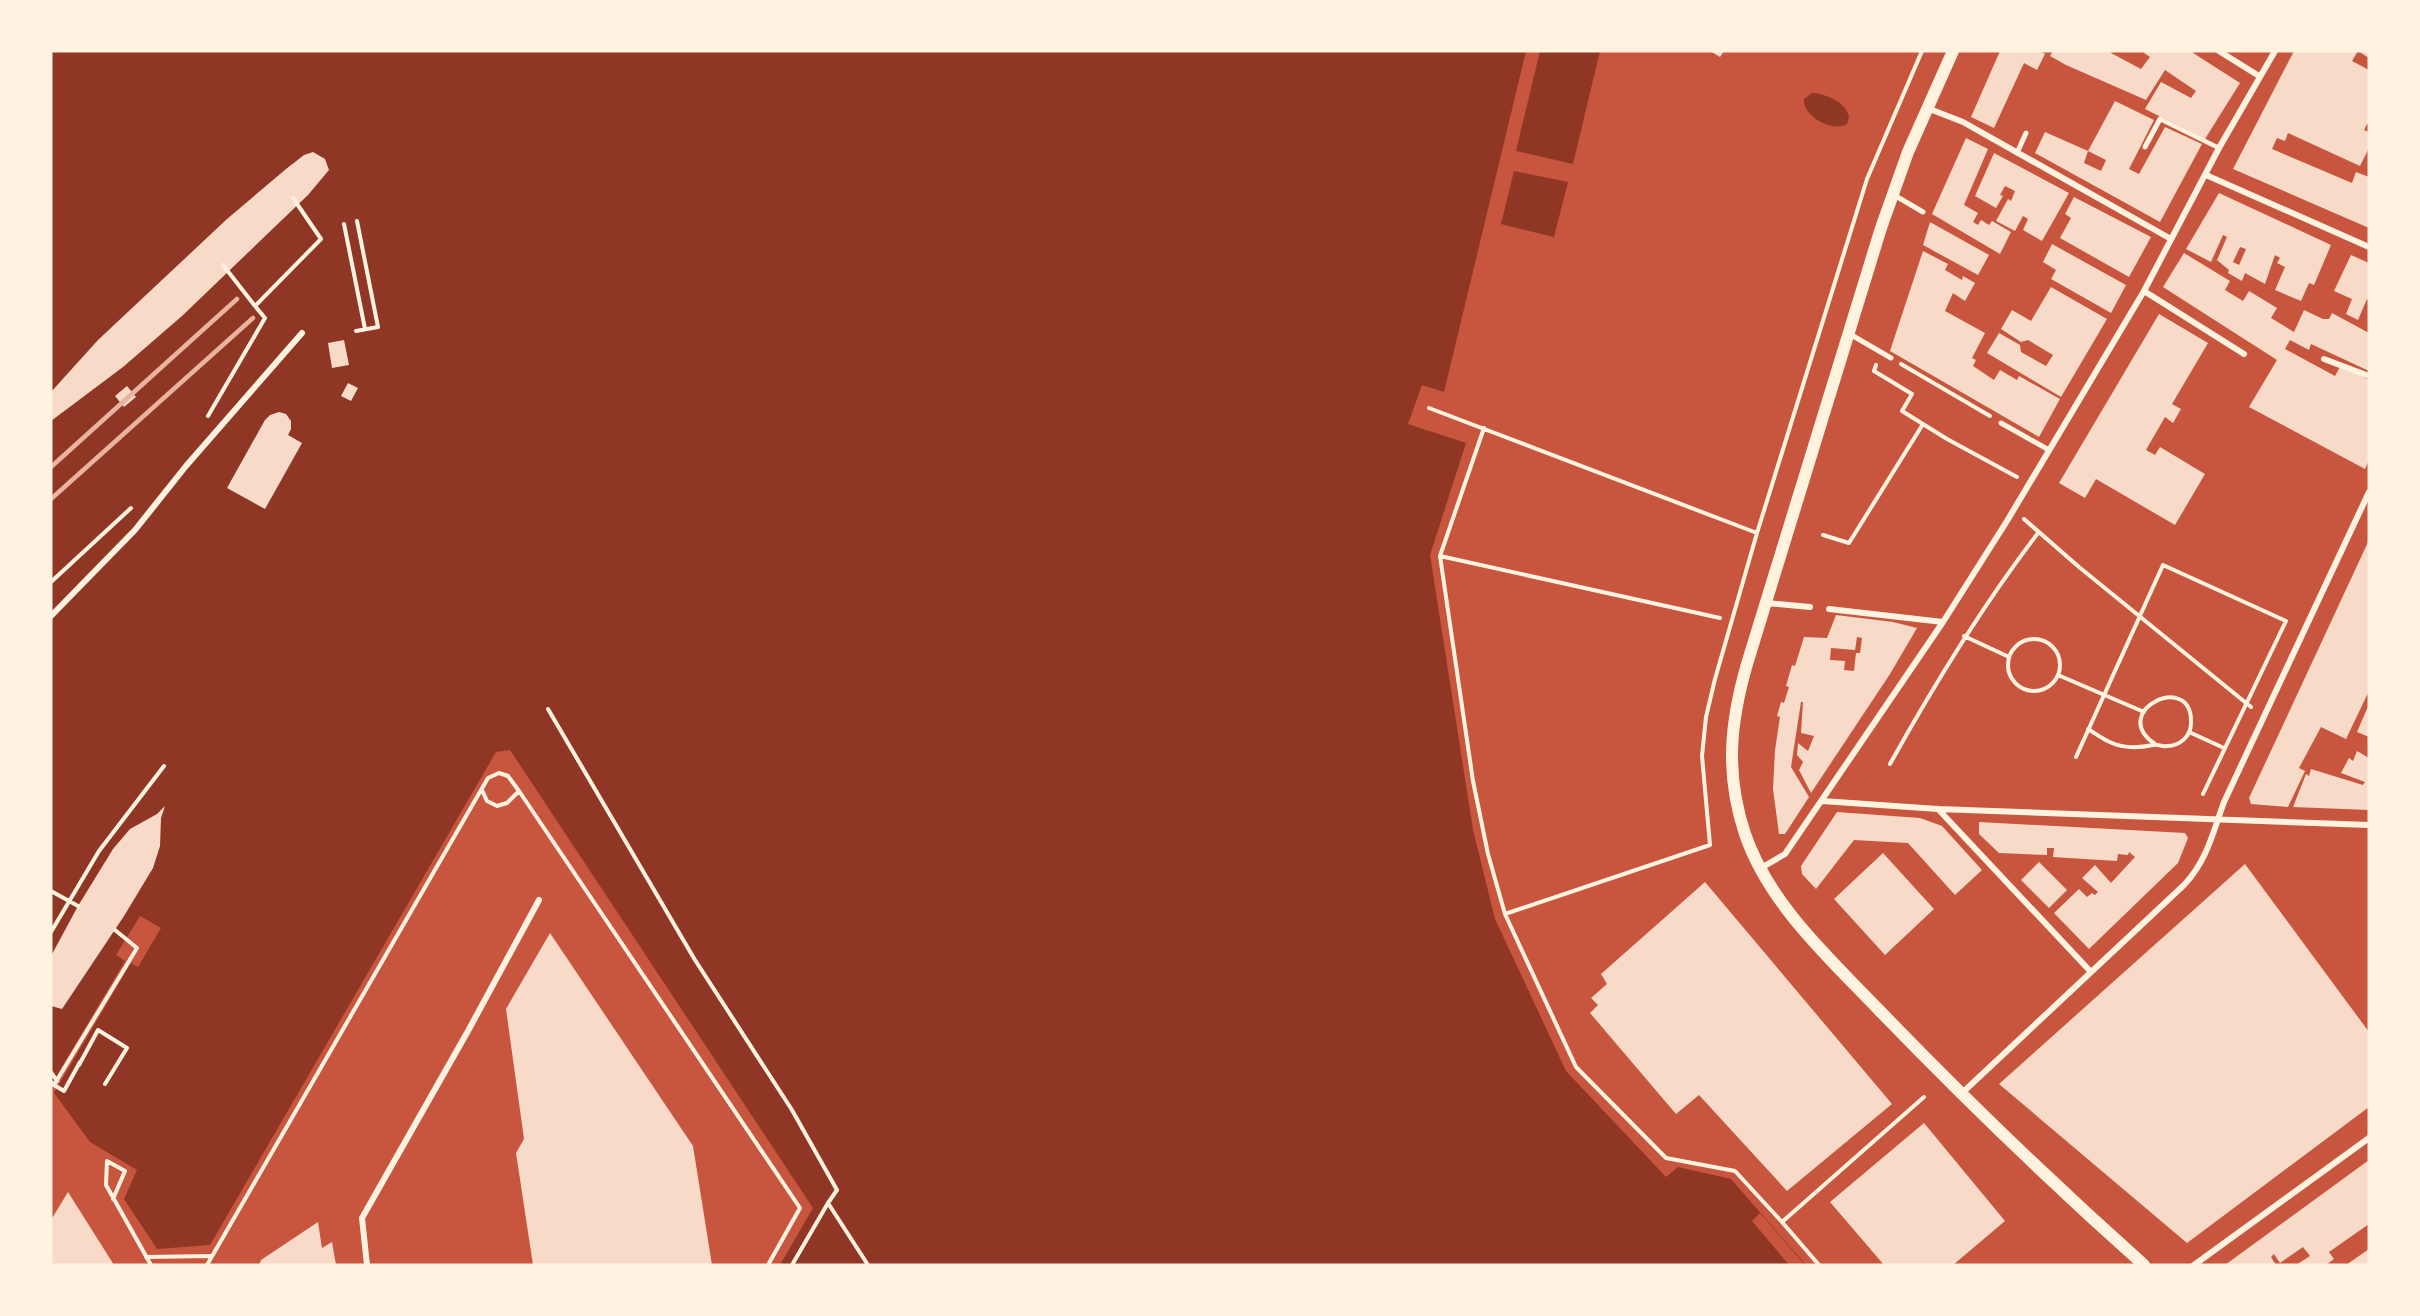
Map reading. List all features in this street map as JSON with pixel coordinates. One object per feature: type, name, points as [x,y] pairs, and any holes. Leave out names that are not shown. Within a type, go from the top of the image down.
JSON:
[{"type":"main road","points":[[1953,51],[1927,108],[1893,195],[1847,333],[1737,702],[1731,735],[1737,798],[1745,833],[1761,868],[1785,905],[1825,953],[1960,1094],[2144,1265]]},
{"type":"street","points":[[2220,51],[2259,76]]},
{"type":"street","points":[[1761,868],[1785,854],[1943,622],[2144,291],[2219,148],[2275,51]]},
{"type":"street","points":[[1927,108],[1963,123],[2171,239]]},
{"type":"street","points":[[2145,147],[2160,119]]},
{"type":"street","points":[[2017,153],[2026,133]]},
{"type":"street","points":[[2206,175],[2369,247]]},
{"type":"street","points":[[1893,195],[1923,213]]},
{"type":"street","points":[[2144,291],[2244,354]]},
{"type":"street","points":[[51,616],[135,530],[186,466],[302,333]]},
{"type":"street","points":[[1847,333],[1891,358]]},
{"type":"street","points":[[2324,359],[2369,376]]},
{"type":"street","points":[[2001,423],[2049,450]]},
{"type":"street","points":[[1960,1094],[2193,876],[2202,863],[2233,783],[2369,492]]},
{"type":"street","points":[[1766,603],[1810,608]]},
{"type":"street","points":[[1829,609],[1943,622]]},
{"type":"street","points":[[1821,801],[1938,809],[2369,825]]},
{"type":"street","points":[[1938,809],[2091,972]]},
{"type":"street","points":[[368,1265],[362,1218],[468,1031],[538,900]]},
{"type":"street","points":[[2194,1265],[2369,1138]]},
{"type":"lane","points":[[2160,119],[2219,148]]},
{"type":"path","points":[[1429,408],[1757,533],[1867,179],[1922,51]]},
{"type":"path","points":[[255,306],[321,238],[293,198]]},
{"type":"path","points":[[356,331],[378,327],[357,221]]},
{"type":"path","points":[[344,224],[365,329]]},
{"type":"path","points":[[207,417],[265,318],[223,265]]},
{"type":"path","points":[[1891,358],[2001,423]]},
{"type":"path","points":[[1874,371],[1912,394],[1902,411],[2018,477]]},
{"type":"path","points":[[1823,535],[1849,543],[1923,424]]},
{"type":"path","points":[[1484,428],[1440,556],[1473,781],[1488,854],[1505,914],[1576,1067],[1666,1158],[1735,1171],[1819,1265]]},
{"type":"path","points":[[51,582],[136,503]]},
{"type":"path","points":[[2021,516],[2038,533],[2247,705]]},
{"type":"path","points":[[1890,764],[1964,636],[2002,580],[2038,533]]},
{"type":"path","points":[[1440,556],[1720,618]]},
{"type":"path","points":[[2076,757],[2163,565],[2286,621],[2203,794]]},
{"type":"path","points":[[1964,636],[2009,657]]},
{"type":"path","points":[[2039,640],[2049,644],[2059,657],[2058,675],[2054,682],[2045,689],[2039,691],[2026,689],[2014,680],[2009,667],[2009,657],[2019,645],[2026,641],[2039,640]]},
{"type":"path","points":[[2058,675],[2144,712]]},
{"type":"path","points":[[2160,697],[2180,700],[2190,713],[2192,724],[2189,732],[2180,743],[2174,746],[2164,747],[2155,744],[2146,736],[2142,726],[2144,712],[2152,701],[2160,697]]},
{"type":"path","points":[[548,709],[695,960],[798,1120],[837,1190],[792,1265]]},
{"type":"path","points":[[2088,729],[2113,744],[2129,748],[2148,747],[2155,744]]},
{"type":"path","points":[[2189,732],[2224,748]]},
{"type":"path","points":[[51,932],[99,850],[164,766]]},
{"type":"path","points":[[482,789],[487,801],[497,806],[507,803],[519,791]]},
{"type":"path","points":[[1505,914],[1710,845]]},
{"type":"path","points":[[51,891],[78,906]]},
{"type":"path","points":[[54,1083],[137,948],[115,930]]},
{"type":"path","points":[[79,1065],[98,1030],[127,1048],[105,1084]]},
{"type":"path","points":[[51,1072],[54,1083],[64,1091],[91,1044]]},
{"type":"path","points":[[1782,1221],[1924,1097]]},
{"type":"path","points":[[113,1199],[125,1172],[106,1161],[106,1185],[113,1199],[151,1265]]},
{"type":"path","points":[[828,1203],[868,1265]]},
{"type":"path","points":[[768,1265],[800,1208]]},
{"type":"path","points":[[146,1257],[212,1256]]},
{"type":"shaded area","points":[[51,51],[1526,51],[1444,392],[1422,385],[1408,424],[1466,443],[1430,555],[1473,830],[1495,919],[1566,1071],[1666,1177],[1678,1167],[1731,1179],[1806,1265],[780,1265],[813,1208],[510,750],[496,752],[210,1245],[157,1249],[124,1199],[137,1170],[90,1142],[51,1089]]},
{"type":"shaded area","points":[[1540,51],[1600,51],[1573,164],[1516,151]]},
{"type":"shaded area","points":[[1812,93],[1829,97],[1840,103],[1849,117],[1847,124],[1827,125],[1813,117],[1804,99]]},
{"type":"shaded area","points":[[1514,171],[1568,182],[1554,237],[1501,224]]},
{"type":"pier","points":[[140,916],[161,928],[138,967],[131,963],[52,1096],[51,1085],[125,961],[116,955]]},
{"type":"pier","points":[[1760,1213],[1805,1265],[1789,1265],[1752,1221]]},
{"type":"building","points":[[1710,51],[1724,51],[1720,57]]},
{"type":"building","points":[[2000,51],[2040,51],[2045,54],[2037,70],[2024,63],[1994,128],[1971,117]]},
{"type":"building","points":[[2053,51],[2112,51],[2111,53],[2141,69],[2150,57],[2144,53],[2145,51],[2190,51],[2240,83],[2205,139],[2145,109],[2161,82],[2191,98],[2196,91],[2165,70],[2146,100],[2066,65],[2050,56]]},
{"type":"building","points":[[2294,51],[2358,51],[2352,61],[2369,70],[2369,125],[2367,124],[2364,130],[2369,132],[2369,148],[2360,166],[2288,133],[2285,141],[2277,138],[2272,149],[2352,183],[2356,172],[2369,177],[2369,228],[2233,169]]},
{"type":"building","points":[[2358,51],[2369,51],[2369,58]]},
{"type":"building","points":[[2115,101],[2154,120],[2129,169],[2139,174],[2165,127],[2202,144],[2160,222],[2035,153],[2045,132],[2088,151]],"holes":[[[2088,151],[2106,160],[2101,171],[2084,163]]]},
{"type":"building","points":[[1966,138],[1988,149],[1964,205],[1978,213],[1973,222],[1978,225],[1981,220],[1989,225],[1992,221],[2011,232],[2000,254],[1932,214]]},
{"type":"building","points":[[313,152],[325,159],[329,170],[308,195],[182,316],[123,367],[51,421],[51,392],[98,340],[227,219],[286,169],[304,155]]},
{"type":"building","points":[[1994,153],[2069,193],[2042,241],[2023,230],[2028,219],[2023,216],[2015,231],[1996,221],[2008,199],[2011,201],[2015,191],[2005,186],[2000,195],[2003,196],[1996,208],[1975,196]]},
{"type":"building","points":[[2219,193],[2331,245],[2314,285],[2309,283],[2301,301],[2275,290],[2285,267],[2277,263],[2280,258],[2275,255],[2265,284],[2245,273],[2242,281],[2228,273],[2229,270],[2217,260],[2227,237],[2223,235],[2211,262],[2186,249]],"holes":[[[2240,247],[2246,249],[2239,265],[2233,262]]]},
{"type":"building","points":[[2074,197],[2151,237],[2129,277],[2060,238],[2071,218],[2065,214]]},
{"type":"building","points":[[1930,222],[1989,255],[1978,275],[1923,245]]},
{"type":"building","points":[[2052,244],[2126,285],[2111,313],[2051,279],[2056,270],[2043,262]]},
{"type":"building","points":[[1923,251],[1948,264],[1945,270],[1962,280],[1963,276],[1975,283],[1965,301],[1953,293],[1945,311],[1985,333],[1972,358],[1976,360],[1973,366],[1994,380],[2000,370],[2017,380],[2019,376],[2060,399],[2039,437],[1890,351]]},
{"type":"building","points":[[2184,253],[2230,281],[2225,290],[2243,301],[2249,291],[2277,308],[2271,318],[2294,332],[2304,310],[2323,319],[2329,319],[2332,313],[2369,333],[2369,371],[2311,344],[2309,350],[2290,340],[2285,349],[2335,376],[2341,365],[2369,380],[2369,460],[2365,469],[2249,407],[2277,360],[2163,287]]},
{"type":"building","points":[[2351,255],[2369,263],[2369,300],[2367,299],[2358,320],[2346,314],[2352,299],[2334,291]]},
{"type":"building","points":[[2051,287],[2107,319],[2061,397],[1987,353],[1999,333],[2020,345],[2021,352],[2046,366],[2053,355],[2028,340],[2021,342],[2001,329],[2012,310],[2031,321]]},
{"type":"building","points":[[2159,314],[2208,343],[2172,404],[2181,409],[2173,423],[2165,417],[2146,450],[2155,455],[2160,447],[2205,474],[2175,525],[2096,479],[2085,498],[2059,483]]},
{"type":"building","points":[[344,340],[349,365],[332,368],[328,343]]},
{"type":"building","points":[[348,383],[358,388],[351,401],[341,396]]},
{"type":"building","points":[[127,386],[136,397],[124,407],[115,396]]},
{"type":"building","points":[[279,412],[286,414],[291,421],[288,435],[302,443],[265,509],[227,488],[265,420],[270,415]]},
{"type":"building","points":[[2369,540],[2369,691],[2346,739],[2321,727],[2299,768],[2305,771],[2288,807],[2251,804],[2249,798]]},
{"type":"building","points":[[1836,615],[1893,622],[1917,628],[1890,674],[1811,793],[1799,770],[1803,762],[1797,755],[1798,743],[1808,751],[1814,736],[1801,733],[1803,702],[1801,702],[1791,767],[1809,797],[1785,834],[1779,834],[1773,789],[1780,717],[1777,716],[1781,702],[1784,703],[1792,665],[1795,666],[1804,637],[1827,638]],"holes":[[[1857,637],[1862,638],[1860,653],[1856,653],[1854,671],[1844,670],[1845,661],[1830,660],[1831,648],[1855,650]]]},
{"type":"building","points":[[2369,704],[2369,737],[2357,732]]},
{"type":"building","points":[[2357,751],[2369,758],[2369,810],[2293,807],[2306,774],[2309,776],[2311,769],[2363,785],[2365,782],[2341,773],[2349,758],[2353,761]]},
{"type":"building","points":[[165,806],[161,818],[160,846],[153,868],[62,1009],[51,1006],[51,956],[78,906],[113,849],[130,829],[157,814]]},
{"type":"building","points":[[1837,812],[1920,818],[1942,826],[1982,870],[1955,895],[1908,843],[1854,840],[1816,889],[1802,874],[1801,866]]},
{"type":"building","points":[[1979,822],[2185,833],[2188,838],[2178,863],[2089,949],[2054,913],[2079,889],[2087,897],[2098,892],[2082,878],[2095,865],[2111,883],[2135,857],[2129,852],[2128,855],[2118,854],[2117,861],[2053,857],[2054,848],[2047,848],[2047,855],[1999,853],[1979,834]]},
{"type":"building","points":[[1883,853],[1934,909],[1885,955],[1834,899]]},
{"type":"building","points":[[2039,862],[2067,890],[2049,908],[2021,880]]},
{"type":"building","points":[[2245,864],[2369,1032],[2369,1107],[2187,1243],[1999,1084]]},
{"type":"building","points":[[1705,882],[1892,1104],[1787,1191],[1699,1095],[1676,1114],[1590,1013],[1598,1005],[1591,998],[1607,984],[1601,974]]},
{"type":"building","points":[[550,933],[693,1146],[712,1265],[533,1265],[516,1153],[524,1139],[506,1009]]},
{"type":"building","points":[[1924,1123],[2005,1221],[1953,1265],[1884,1265],[1830,1202]]},
{"type":"building","points":[[2369,1160],[2369,1224],[2329,1252],[2334,1259],[2326,1265],[2296,1265],[2310,1256],[2303,1247],[2280,1263],[2274,1254],[2271,1257],[2276,1265],[2225,1265]]},
{"type":"building","points":[[68,1192],[114,1265],[51,1265],[51,1220]]},
{"type":"building","points":[[318,1222],[322,1248],[332,1242],[336,1265],[259,1265],[261,1260]]},
{"type":"building","points":[[2369,1249],[2369,1265],[2346,1265]]},
{"type":"railway","points":[[51,467],[237,299]]},
{"type":"railway","points":[[51,499],[253,318]]}]
